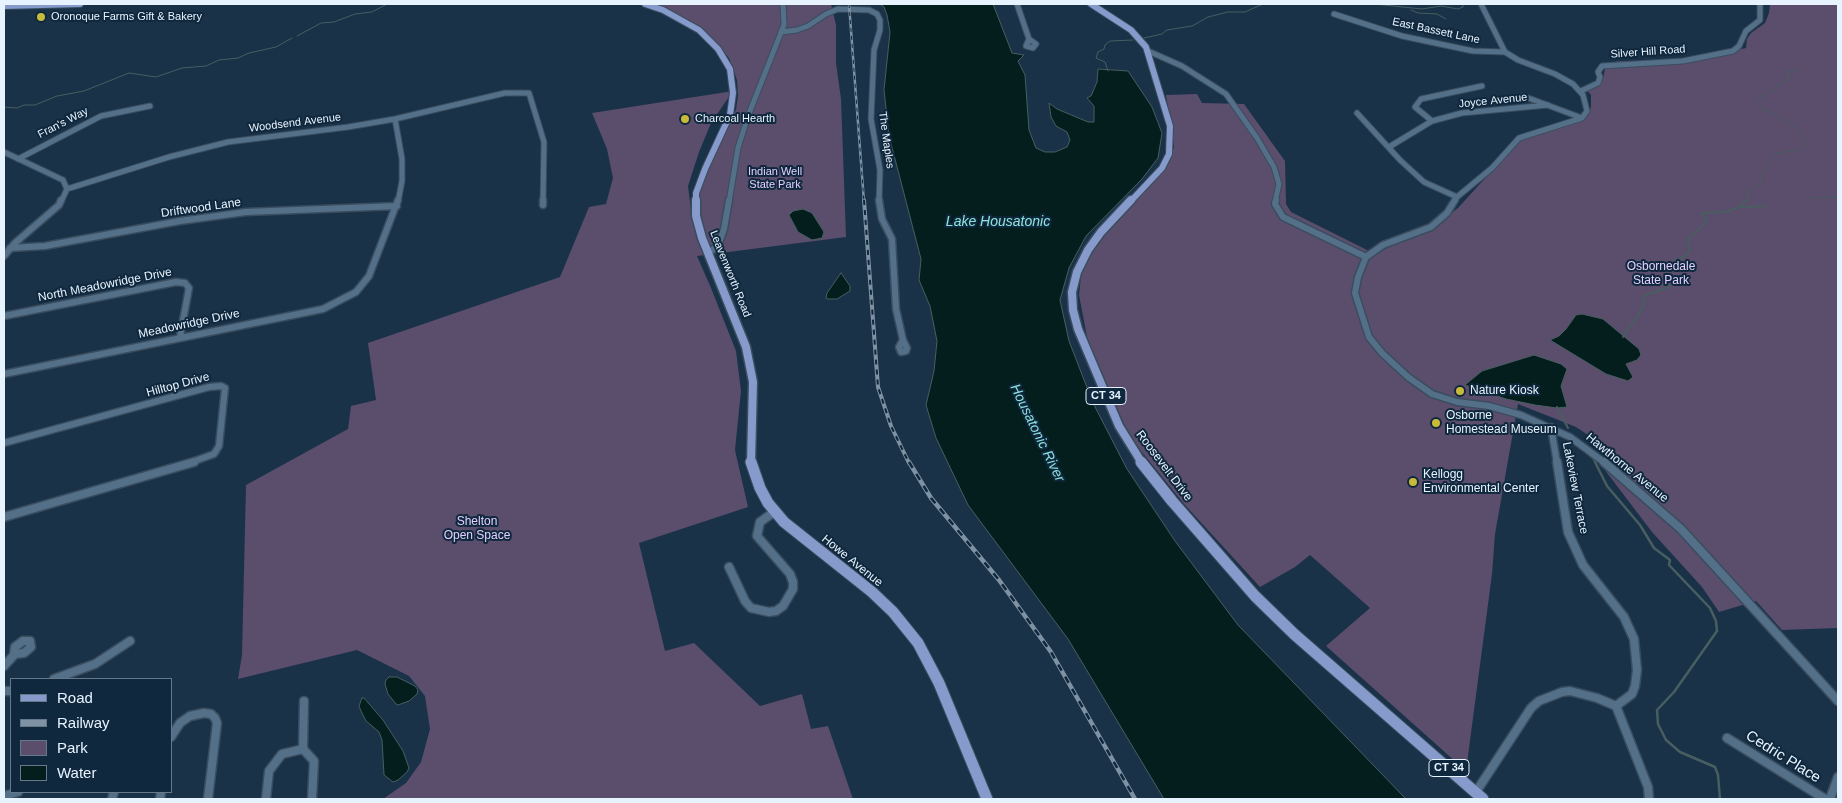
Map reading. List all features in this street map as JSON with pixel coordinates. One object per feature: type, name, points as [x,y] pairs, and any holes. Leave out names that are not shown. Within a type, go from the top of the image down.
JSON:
[{"type":"main road","points":[[4,6],[80,4]]},
{"type":"main road","name":"Leavenworth Road","points":[[645,4],[670,14],[700,30],[718,49],[730,69],[733,93],[730,115],[696,193],[696,216],[708,253],[742,335]]},
{"type":"main road","name":"Roosevelt Drive","points":[[1091,4],[1131,30],[1148,51],[1170,126],[1169,154],[1162,168],[1101,232],[1088,250],[1077,272],[1072,292],[1073,310],[1078,329],[1119,426],[1138,458],[1172,501],[1255,596],[1294,634],[1480,796]]},
{"type":"main road","name":"Howe Avenue","points":[[742,335],[752,382],[751,464],[760,488],[774,512],[803,538],[872,592],[894,612],[914,637],[939,683],[987,799]]},
{"type":"street","points":[[708,253],[718,246],[724,229],[738,148],[748,116],[781,32],[785,16],[783,4]]},
{"type":"street","points":[[1017,4],[1029,40]]},
{"type":"street","points":[[1148,51],[1182,66],[1226,94],[1257,138],[1274,167],[1279,184],[1275,204],[1283,216],[1366,257],[1383,244],[1431,228],[1447,213],[1458,197],[1492,168],[1519,138],[1582,118],[1587,111],[1581,91],[1561,77],[1514,58],[1505,52],[1487,12],[1481,4]]},
{"type":"street","name":"Silver Hill Road","points":[[1581,91],[1598,83],[1600,77],[1598,72],[1602,66],[1683,62],[1733,51],[1740,46],[1746,31],[1760,20],[1760,4]]},
{"type":"street","name":"The Maples","points":[[781,32],[797,30],[808,26],[826,14],[838,9],[869,10],[877,14],[880,20],[880,30],[874,50],[871,119],[880,170],[879,207],[892,239],[896,309],[903,340]]},
{"type":"street","name":"East Bassett Lane","points":[[1334,14],[1402,36],[1473,50],[1505,52]]},
{"type":"street","points":[[1432,121],[1415,107],[1421,99],[1482,86]]},
{"type":"street","name":"Woodsend Avenue","points":[[67,189],[170,157],[228,142],[395,119],[476,98],[505,93],[529,93],[544,142],[543,205]]},
{"type":"street","points":[[1523,96],[1582,118]]},
{"type":"street","name":"Joyce Avenue","points":[[1389,148],[1432,121],[1462,113],[1548,105]]},
{"type":"street","name":"Fran's Way","points":[[18,158],[101,116],[150,106]]},
{"type":"street","points":[[1357,113],[1424,182],[1458,197]]},
{"type":"street","points":[[395,119],[402,159],[402,181],[397,206]]},
{"type":"street","points":[[4,152],[59,177],[63,180],[67,189],[64,198],[52,213],[10,248],[4,256]]},
{"type":"street","name":"Driftwood Lane","points":[[10,248],[45,246],[180,221],[246,212],[337,206],[397,206]]},
{"type":"street","name":"Meadowridge Drive","points":[[4,374],[323,309],[356,292],[369,276],[397,206]]},
{"type":"street","name":"Hawthorne Avenue","points":[[1366,257],[1358,277],[1355,293],[1364,326],[1368,337],[1408,377],[1432,394],[1457,402],[1504,410],[1551,427],[1588,449],[1652,502],[1681,530],[1838,701]]},
{"type":"street","name":"North Meadowridge Drive","points":[[4,316],[176,282],[185,284],[189,288],[180,338]]},
{"type":"street","name":"Hilltop Drive","points":[[4,444],[210,387],[221,386],[225,388],[219,446],[214,454],[204,459],[4,517]]},
{"type":"street","name":"Lakeview Terrace","points":[[1551,427],[1568,532],[1583,565],[1624,617],[1634,639],[1637,670],[1632,694],[1616,706]]},
{"type":"street","points":[[729,566],[745,601],[751,608],[769,612],[776,611],[783,606],[793,589],[793,582],[790,574],[757,536],[760,522],[774,512]]},
{"type":"street","points":[[57,678],[95,664],[130,641]]},
{"type":"street","points":[[4,666],[16,654]]},
{"type":"street","points":[[1480,796],[1526,716],[1540,701],[1562,692],[1570,691],[1597,698],[1616,706],[1648,787],[1649,799]]},
{"type":"street","points":[[304,701],[303,749],[314,761],[312,799]]},
{"type":"street","points":[[172,736],[180,724],[190,716],[204,713],[211,714],[215,718],[217,723],[208,799]]},
{"type":"street","name":"Cedric Place","points":[[1727,738],[1825,799]]},
{"type":"street","points":[[266,799],[269,770],[282,754],[303,749]]},
{"type":"street","points":[[1830,799],[1838,777]]},
{"type":"green space","name":"Shelton Open Space","points":[[648,4],[831,4],[836,25],[836,63],[841,99],[846,237],[697,256],[736,351],[741,391],[735,450],[748,507],[639,543],[665,651],[694,643],[760,706],[802,694],[811,729],[828,726],[853,799],[383,799],[406,783],[421,762],[430,729],[425,696],[409,676],[357,650],[238,679],[242,655],[246,485],[348,429],[351,406],[376,400],[368,343],[560,277],[589,207],[606,204],[613,178],[607,149],[592,113],[733,91],[711,123],[699,152],[688,186],[691,210],[692,199],[719,136],[736,110],[738,96],[737,80],[729,58],[711,38],[689,20]]},
{"type":"green space","name":"Osbornedale State Park","points":[[1770,4],[1838,4],[1838,628],[1782,630],[1756,601],[1719,612],[1702,587],[1652,532],[1598,461],[1613,452],[1576,427],[1518,404],[1495,534],[1492,574],[1466,771],[1326,646],[1370,608],[1310,555],[1295,567],[1260,587],[1184,504],[1137,446],[1125,426],[1089,347],[1079,295],[1082,267],[1092,248],[1170,157],[1174,147],[1166,95],[1197,94],[1202,103],[1244,104],[1285,161],[1286,204],[1291,212],[1375,254],[1436,224],[1458,208],[1519,138],[1588,114],[1591,107],[1591,95],[1586,89],[1603,79],[1606,64],[1619,61],[1689,60],[1746,48],[1747,39],[1751,33],[1765,23]]},
{"type":"water","name":"Lake Housatonic","points":[[880,4],[993,4],[1012,53],[1024,55],[1018,61],[1025,75],[1029,130],[1036,148],[1045,152],[1055,152],[1067,147],[1070,140],[1067,132],[1056,126],[1051,117],[1049,103],[1057,109],[1088,122],[1094,122],[1094,106],[1087,98],[1091,96],[1097,82],[1098,69],[1128,71],[1152,107],[1162,133],[1158,158],[1142,179],[1086,236],[1069,268],[1060,300],[1069,341],[1093,403],[1127,469],[1175,541],[1238,625],[1406,799],[1164,799],[1068,639],[968,505],[936,438],[926,405],[934,371],[937,341],[930,306],[919,280],[921,259],[889,136],[884,90],[890,32],[887,15],[884,7]]},
{"type":"water","points":[[803,209],[812,213],[824,232],[822,238],[812,240],[798,232],[789,215],[793,211]]},
{"type":"water","points":[[841,273],[850,286],[850,291],[837,299],[826,298],[827,293]]},
{"type":"water","points":[[1582,314],[1603,319],[1639,349],[1641,355],[1637,360],[1626,364],[1633,377],[1628,381],[1606,374],[1550,340],[1559,336],[1576,315]]},
{"type":"water","points":[[1534,355],[1561,364],[1567,369],[1561,386],[1567,407],[1557,408],[1506,399],[1465,385],[1482,371]]},
{"type":"water","points":[[389,677],[397,677],[415,686],[418,690],[417,694],[409,701],[396,704],[388,694],[385,684]]},
{"type":"water","points":[[362,698],[383,720],[403,751],[409,768],[398,780],[393,782],[384,775],[382,740],[379,732],[366,721],[361,711],[359,706]]},
{"type":"waterway","points":[[297,36],[321,23],[334,22],[355,14],[372,12],[387,4]]},
{"type":"waterway","points":[[1144,38],[1162,34],[1167,30],[1192,26],[1208,17],[1228,12],[1245,12],[1263,4]]},
{"type":"waterway","points":[[1374,4],[1422,9],[1441,6],[1458,9],[1463,7],[1463,4]]},
{"type":"waterway","points":[[1411,10],[1418,13],[1437,14],[1446,19]]},
{"type":"waterway","points":[[4,107],[17,108],[24,105],[35,105],[57,96],[84,91],[129,73],[156,77],[182,68],[206,66],[219,60],[238,58],[249,53],[276,47],[292,38]]},
{"type":"waterway","points":[[1108,71],[1105,62],[1096,58],[1098,52],[1104,49],[1105,45],[1110,41],[1133,40]]},
{"type":"waterway","points":[[1740,207],[1748,199],[1747,192],[1760,184],[1761,175],[1777,153],[1800,150],[1803,147],[1802,135],[1794,126],[1771,112],[1762,110],[1759,104],[1761,96],[1777,89],[1776,86],[1790,79],[1787,72],[1798,70]]},
{"type":"waterway","points":[[1810,198],[1838,197]]},
{"type":"waterway","points":[[1740,207],[1765,206]]},
{"type":"waterway","points":[[1623,337],[1643,308],[1644,296],[1669,287],[1668,265],[1687,255],[1690,249],[1687,239],[1699,230],[1707,220],[1702,213],[1725,212],[1740,207]]},
{"type":"waterway","points":[[1557,407],[1568,428]]},
{"type":"waterway","points":[[1591,456],[1596,463]]},
{"type":"waterway","points":[[1595,462],[1607,486],[1640,525],[1654,548],[1670,560],[1669,565],[1710,608],[1716,621],[1717,631],[1674,692],[1657,710],[1658,724],[1666,740],[1680,752],[1715,767],[1718,775],[1720,799]]},
{"type":"railway","points":[[849,4],[864,202]]},
{"type":"railway","points":[[864,200],[878,387],[891,426],[909,463]]},
{"type":"railway","points":[[909,462],[931,498],[999,580],[1051,652],[1135,799]]},
{"type":"place","name":"Oronoque Farms Gift & Bakery","points":[[41,17]]},
{"type":"place","name":"Charcoal Hearth","points":[[685,119]]},
{"type":"place","name":"Nature Kiosk","points":[[1460,391]]},
{"type":"place","name":"Osborne Homestead Museum","points":[[1436,423]]},
{"type":"place","name":"Kellogg Environmental Center","points":[[1413,482]]},
{"type":"park label","name":"Indian Well State Park","points":[[775,178]]},
{"type":"water label","name":"Housatonic River","points":[[1037,433]]}]
